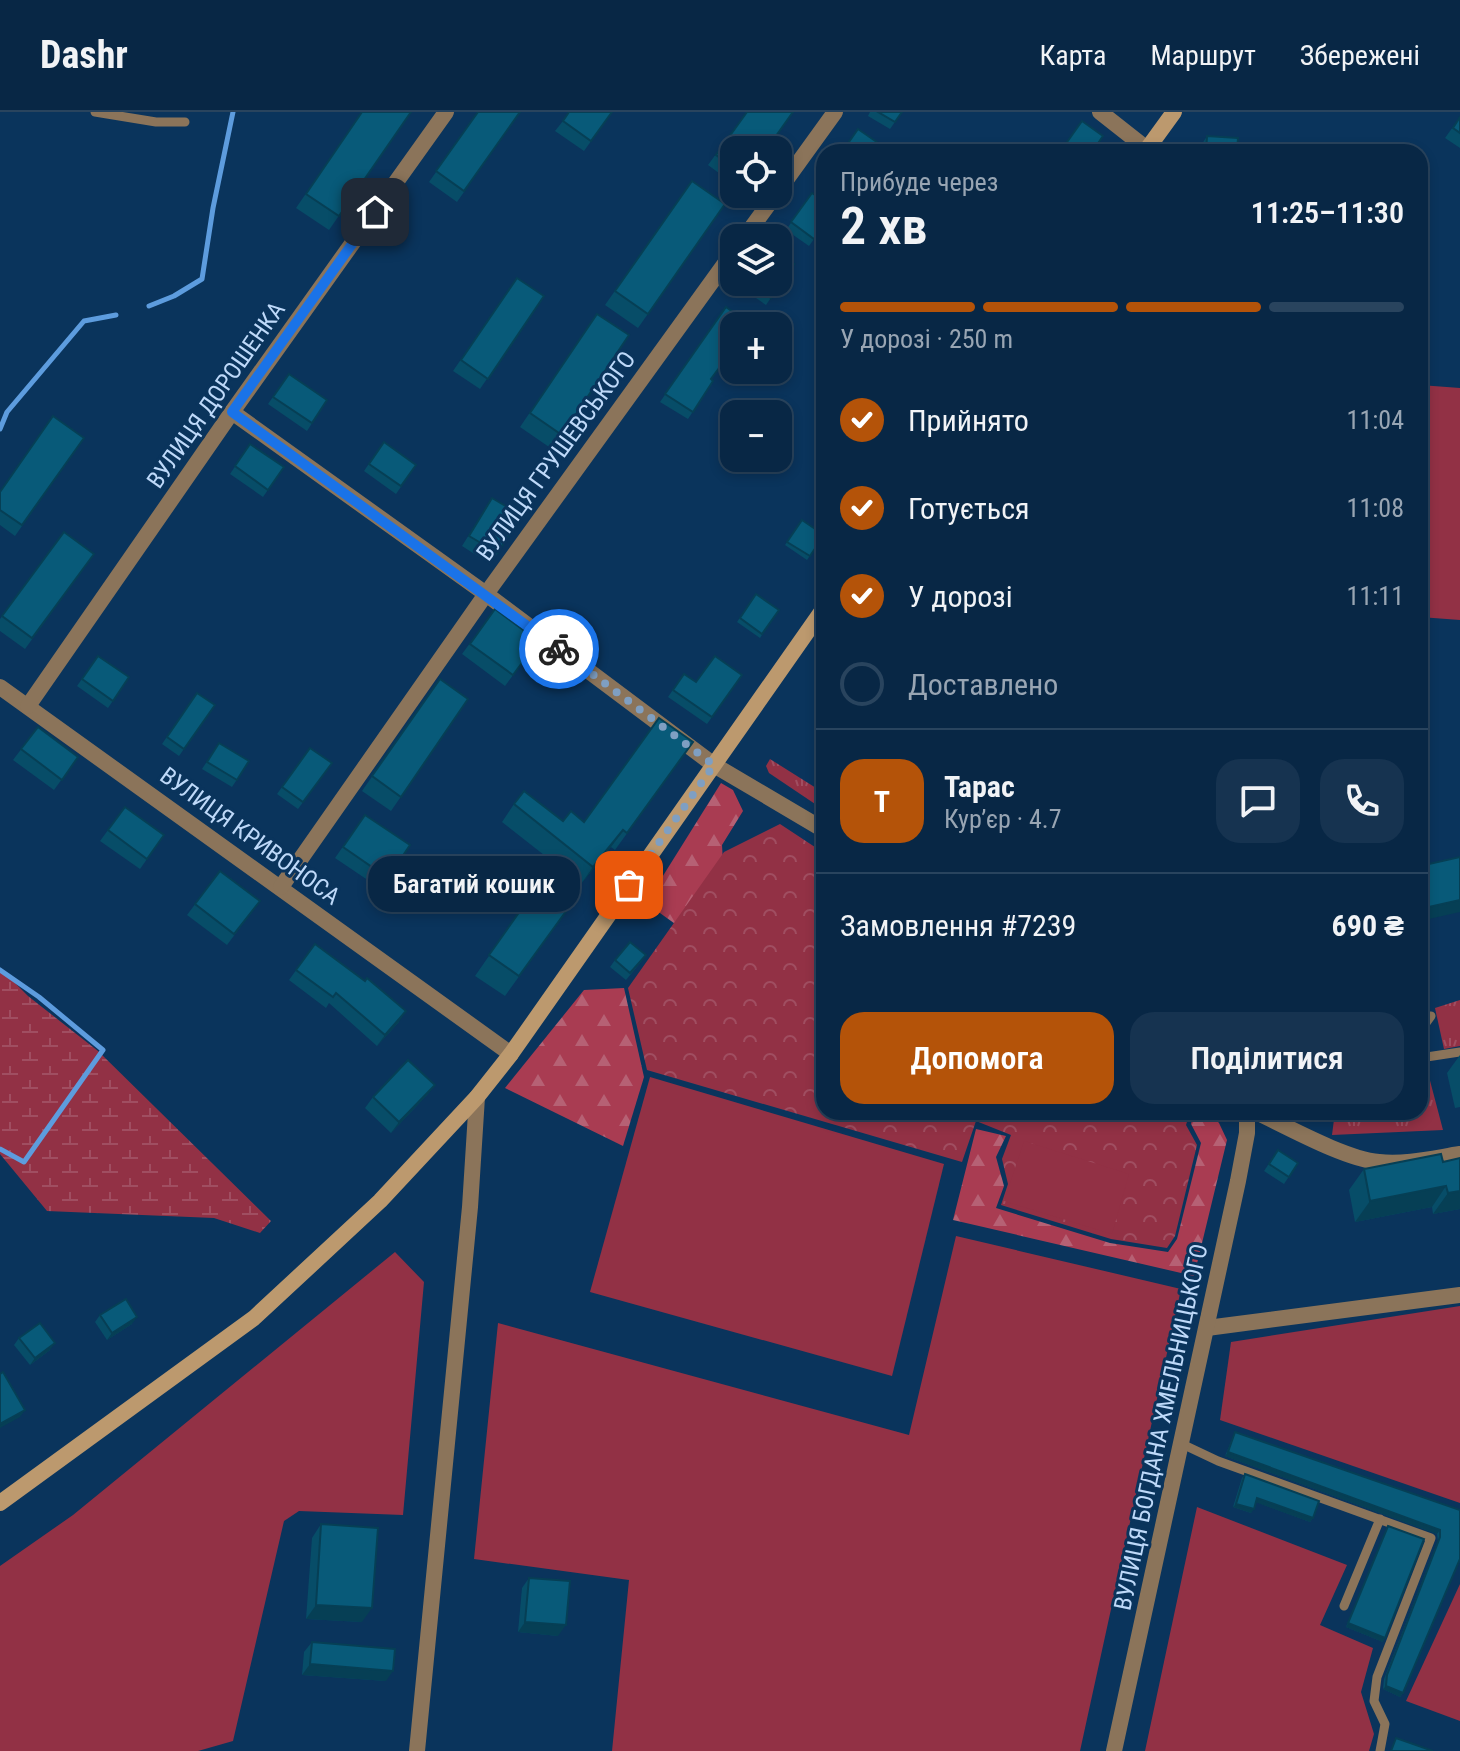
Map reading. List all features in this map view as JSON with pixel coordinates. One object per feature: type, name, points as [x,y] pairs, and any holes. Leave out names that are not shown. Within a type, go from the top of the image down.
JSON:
[{"type":"street","name":"ВУЛИЦЯ ДОРОШЕНКА","points":[[28,706],[446,112]]},
{"type":"street","points":[[792,171],[835,112]]},
{"type":"street","points":[[1100,112],[1138,144]]},
{"type":"street","points":[[1151,144],[1174,112]]},
{"type":"street","name":"ВУЛИЦЯ ГРУШЕВСЬКОГО","points":[[281,887],[486,594],[720,270]]},
{"type":"street","points":[[232,412],[486,594],[714,765],[816,825]]},
{"type":"street","points":[[0,1503],[254,1318],[380,1201],[477,1097],[511,1054],[816,619]]},
{"type":"street","name":"ВУЛИЦЯ КРИВОНОСА","points":[[0,687],[511,1054]]},
{"type":"street","points":[[417,1751],[470,1207],[477,1097]]},
{"type":"street","name":"ВУЛИЦЯ БОГДАНА ХМЕЛЬНИЦЬКОГО","points":[[1114,1751],[1238,1181],[1247,1120]]},
{"type":"street","points":[[1273,1120],[1326,1145],[1377,1162],[1417,1161],[1460,1154]]},
{"type":"street","points":[[1207,1328],[1460,1295]]},
{"type":"lane","points":[[95,112],[156,122],[185,122]]},
{"type":"lane","points":[[1428,1020],[1431,1016]]},
{"type":"lane","points":[[1428,1057],[1460,1052]]},
{"type":"lane","points":[[1182,1444],[1218,1461],[1431,1538],[1377,1677],[1374,1701],[1385,1724],[1380,1751]]},
{"type":"lane","points":[[1344,1606],[1380,1519]]},
{"type":"green space","points":[[1428,386],[1460,388],[1460,620],[1428,618]]},
{"type":"green space","points":[[770,759],[816,788],[816,805],[769,773],[766,766]]},
{"type":"green space","points":[[721,783],[733,790],[743,811],[722,845],[723,863],[678,926],[646,903]]},
{"type":"green space","points":[[780,824],[816,848],[816,1119],[647,1070],[628,988],[724,852]]},
{"type":"green space","points":[[0,968],[28,996],[98,1051],[271,1221],[260,1233],[214,1218],[47,1211],[0,1154]]},
{"type":"green space","points":[[624,988],[644,1077],[623,1146],[505,1088],[584,990]]},
{"type":"green space","points":[[1460,1000],[1460,1046],[1444,1049],[1435,1008]]},
{"type":"green space","points":[[1428,1073],[1443,1130],[1332,1135],[1334,1120],[1428,1120]]},
{"type":"green space","points":[[650,1077],[944,1164],[892,1376],[590,1292]]},
{"type":"green space","points":[[818,1120],[1188,1120],[1186,1125],[1197,1145],[1175,1236],[1167,1248],[1111,1239],[1001,1205],[1008,1184],[1002,1159],[1011,1135],[976,1121],[962,1162]]},
{"type":"green space","points":[[1192,1120],[1216,1120],[1227,1140],[1194,1276],[953,1220],[976,1129],[1006,1136],[996,1157],[1004,1186],[996,1208],[1110,1243],[1168,1252],[1177,1239],[1201,1143]]},
{"type":"green space","points":[[1024,1141],[1129,1174],[1112,1234],[1004,1201]]},
{"type":"green space","points":[[956,1236],[1181,1289],[1080,1751],[612,1751],[629,1580],[474,1559],[498,1323],[909,1435]]},
{"type":"green space","points":[[395,1252],[424,1282],[403,1515],[299,1511],[284,1521],[233,1741],[198,1751],[0,1751],[0,1566],[73,1515]]},
{"type":"green space","points":[[1460,1306],[1460,1503],[1220,1420],[1231,1342]]},
{"type":"green space","points":[[1197,1507],[1347,1565],[1320,1625],[1373,1648],[1361,1692],[1374,1734],[1369,1751],[1145,1751]]},
{"type":"green space","points":[[1460,1584],[1460,1721],[1406,1701]]},
{"type":"building","points":[[362,112],[411,112],[339,216],[306,194]]},
{"type":"building","points":[[478,112],[520,112],[464,191],[436,171]]},
{"type":"building","points":[[569,112],[612,112],[591,141],[563,121]]},
{"type":"building","points":[[747,112],[793,112],[776,136],[730,136]]},
{"type":"building","points":[[878,112],[902,112],[895,122]]},
{"type":"building","points":[[1460,117],[1460,133],[1453,128]]},
{"type":"building","points":[[1082,121],[1103,136],[1098,144],[1066,144]]},
{"type":"building","points":[[858,129],[880,144],[848,144]]},
{"type":"building","points":[[1207,136],[1238,138],[1238,144],[1206,144]]},
{"type":"building","points":[[692,181],[720,201],[722,208],[648,314],[615,291]]},
{"type":"building","points":[[812,193],[816,196],[814,239],[791,222]]},
{"type":"building","points":[[517,278],[544,296],[488,379],[461,360]]},
{"type":"building","points":[[597,314],[629,335],[562,435],[530,413]]},
{"type":"building","points":[[720,316],[720,367],[693,412],[665,394]]},
{"type":"building","points":[[289,374],[327,400],[312,423],[273,397]]},
{"type":"building","points":[[53,416],[84,438],[22,525],[0,510],[0,492]]},
{"type":"building","points":[[384,442],[416,465],[401,486],[369,464]]},
{"type":"building","points":[[250,444],[284,467],[268,490],[235,466]]},
{"type":"building","points":[[492,498],[521,515],[498,553],[469,536]]},
{"type":"building","points":[[802,520],[816,530],[816,547],[810,556],[787,542]]},
{"type":"building","points":[[64,532],[94,554],[32,638],[2,616]]},
{"type":"building","points":[[756,594],[779,610],[762,634],[740,618]]},
{"type":"building","points":[[495,609],[538,641],[513,675],[470,644]]},
{"type":"building","points":[[98,656],[129,677],[113,701],[82,679]]},
{"type":"building","points":[[715,656],[742,675],[712,717],[673,690],[684,674],[696,682]]},
{"type":"building","points":[[440,679],[468,699],[401,797],[372,776]]},
{"type":"building","points":[[197,693],[215,705],[184,749],[167,737]]},
{"type":"building","points":[[659,718],[693,742],[627,833],[623,830],[593,867],[514,804],[524,791],[563,821],[571,811],[584,822]]},
{"type":"building","points":[[38,727],[78,757],[62,780],[21,749]]},
{"type":"building","points":[[219,743],[249,761],[237,780],[207,762]]},
{"type":"building","points":[[310,748],[332,763],[303,802],[282,787]]},
{"type":"building","points":[[125,807],[164,835],[147,859],[108,830]]},
{"type":"building","points":[[365,815],[410,845],[388,878],[343,847]]},
{"type":"building","points":[[1460,857],[1460,900],[1428,907],[1428,864]]},
{"type":"building","points":[[549,870],[580,892],[519,976],[489,955]]},
{"type":"building","points":[[220,871],[260,901],[234,934],[195,904]]},
{"type":"building","points":[[630,942],[646,955],[630,973],[615,960]]},
{"type":"building","points":[[315,944],[365,981],[367,978],[406,1011],[385,1035],[336,993],[333,997],[296,970]]},
{"type":"building","points":[[408,1060],[435,1085],[399,1122],[373,1097]]},
{"type":"building","points":[[1278,1150],[1298,1163],[1289,1177],[1269,1164]]},
{"type":"building","points":[[1441,1154],[1443,1162],[1460,1158],[1460,1191],[1448,1193],[1446,1186],[1370,1201],[1364,1169]]},
{"type":"building","points":[[126,1299],[137,1317],[112,1333],[100,1315]]},
{"type":"building","points":[[40,1323],[55,1343],[35,1358],[19,1338]]},
{"type":"building","points":[[3,1372],[25,1410],[0,1424],[0,1374]]},
{"type":"building","points":[[1235,1432],[1460,1510],[1460,1559],[1403,1693],[1386,1686],[1387,1675],[1440,1537],[1440,1530],[1228,1452]]},
{"type":"building","points":[[1245,1474],[1319,1501],[1313,1518],[1257,1498],[1254,1509],[1236,1504]]},
{"type":"building","points":[[321,1524],[378,1528],[372,1608],[316,1605]]},
{"type":"building","points":[[1388,1526],[1424,1539],[1385,1638],[1348,1623]]},
{"type":"building","points":[[529,1578],[570,1581],[566,1625],[525,1622]]},
{"type":"building","points":[[312,1642],[395,1649],[393,1671],[310,1664]]},
{"type":"building","points":[[1396,1738],[1433,1751],[1391,1751]]},
{"type":"waterway","points":[[149,306],[174,296],[202,279],[233,112]]},
{"type":"waterway","points":[[0,429],[7,412],[84,321],[116,315]]},
{"type":"waterway","points":[[0,970],[39,997],[103,1050],[24,1162],[0,1149]]},
{"type":"way so far","points":[[559,649],[714,765],[629,885]]},
{"type":"place","name":"Багатий кошик","points":[[629,885]]},
{"type":"route","points":[[375,212],[232,412],[559,649]]}]
